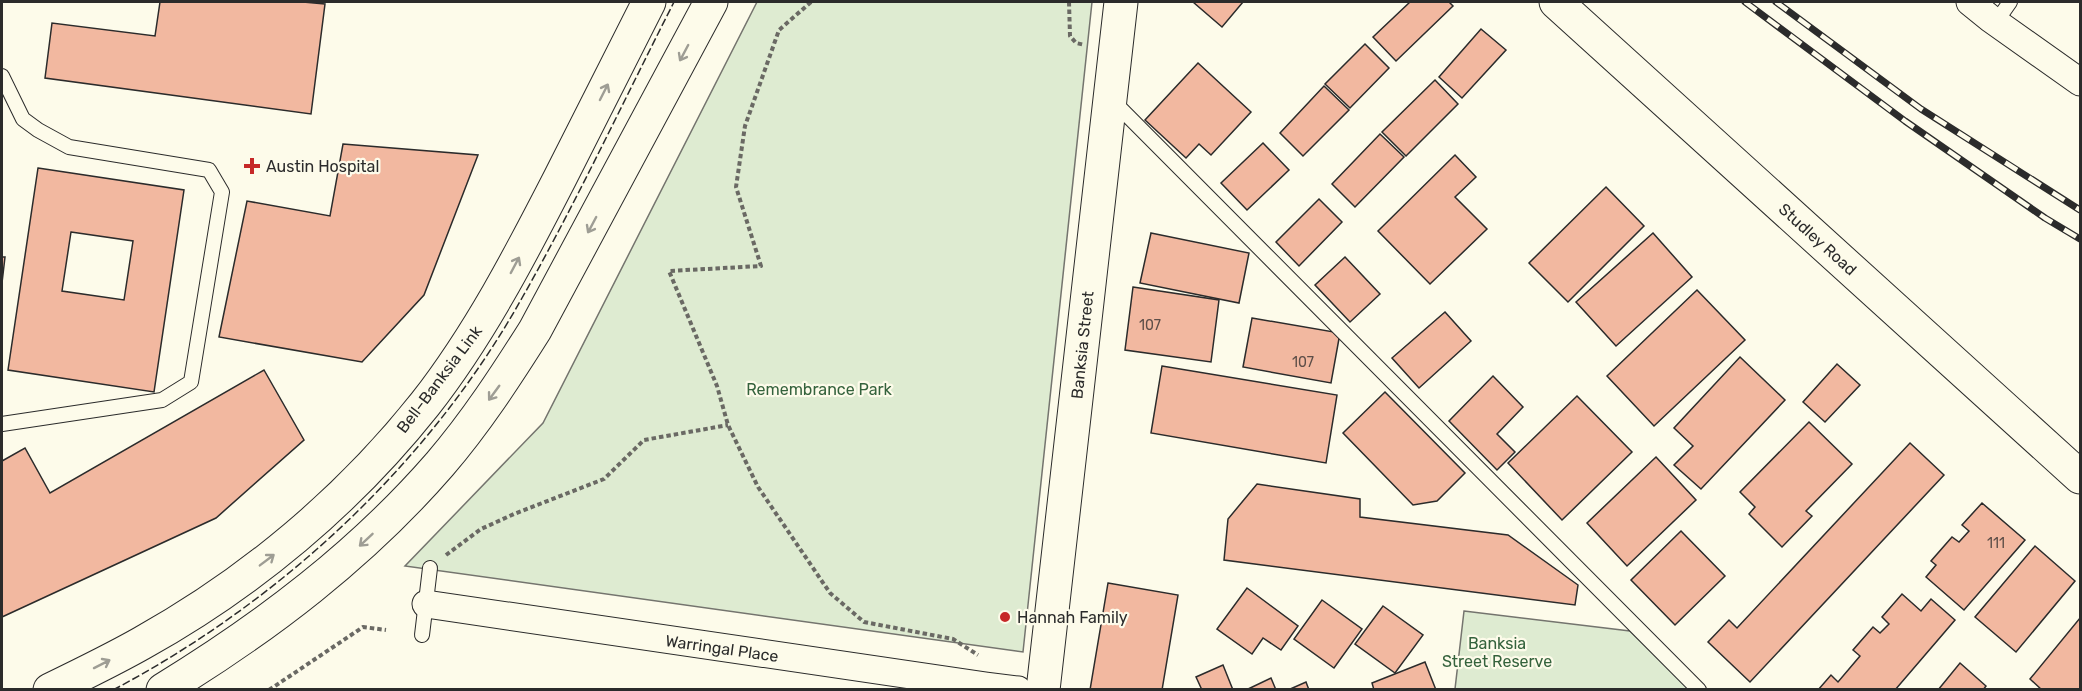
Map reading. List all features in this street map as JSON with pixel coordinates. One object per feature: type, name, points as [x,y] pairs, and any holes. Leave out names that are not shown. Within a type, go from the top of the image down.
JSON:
[{"type":"main road","name":"Bell–Banksia Link","points":[[50,690],[143,643],[232,586],[276,554],[354,482],[391,443],[451,368],[507,278],[649,2]]},
{"type":"main road","points":[[163,690],[247,636],[325,577],[365,542],[441,462],[506,376],[535,330],[711,2]]},
{"type":"main road","name":"Banksia Street","points":[[1043,690],[1121,2]]},
{"type":"main road","name":"Studley Road","points":[[1556,2],[2077,467]]},
{"type":"street","points":[[1970,2],[2003,12],[2080,82]]},
{"type":"street","name":"Warringal Place","points":[[426,604],[1018,690]]},
{"type":"lane","points":[[2,76],[24,119],[38,130],[69,147],[209,170],[222,192],[191,382],[162,400],[2,424]]},
{"type":"lane","points":[[1109,97],[1699,690]]},
{"type":"lane","points":[[422,635],[430,567]]},
{"type":"path","points":[[811,2],[780,30],[745,126],[736,187],[761,266],[669,271],[717,386],[728,425],[758,487],[830,593],[864,622],[953,639],[978,653],[986,686]]},
{"type":"path","points":[[430,567],[481,529],[604,479],[644,440],[728,425]]},
{"type":"path","points":[[269,690],[363,627],[386,630]]},
{"type":"green space","name":"Remembrance Park","points":[[757,2],[1092,2],[1023,652],[405,566],[543,423]]},
{"type":"green space","name":"Banksia Street Reserve","points":[[1464,611],[1630,631],[1689,689],[1455,689]]},
{"type":"building","points":[[160,2],[325,4],[311,114],[45,78],[52,23],[155,36]]},
{"type":"building","points":[[1193,2],[1243,2],[1222,27]]},
{"type":"building","points":[[1410,2],[1449,2],[1453,6],[1396,61],[1373,37]]},
{"type":"building","points":[[1481,29],[1506,50],[1462,98],[1439,77]]},
{"type":"building","points":[[1365,44],[1389,68],[1350,108],[1325,84]]},
{"type":"building","points":[[1198,63],[1251,112],[1211,155],[1199,144],[1186,158],[1145,120]]},
{"type":"building","points":[[1435,80],[1458,104],[1406,156],[1382,132]]},
{"type":"building","points":[[1324,86],[1349,110],[1303,156],[1280,133]]},
{"type":"building","points":[[1380,134],[1404,157],[1355,207],[1332,184]]},
{"type":"building","points":[[1263,143],[1289,170],[1247,210],[1221,183]]},
{"type":"building","points":[[343,144],[478,155],[424,295],[362,362],[219,337],[247,201],[330,216]]},
{"type":"building","points":[[1455,155],[1476,177],[1455,197],[1487,229],[1430,284],[1378,231]]},
{"type":"building","points":[[38,168],[184,190],[154,392],[8,370]],"holes":[[[71,232],[133,241],[124,300],[62,291]]]},
{"type":"building","points":[[1606,187],[1644,226],[1568,302],[1529,263]]},
{"type":"building","points":[[1319,199],[1342,222],[1299,266],[1276,242]]},
{"type":"building","points":[[1151,233],[1249,253],[1239,303],[1140,283]]},
{"type":"building","points":[[1653,233],[1692,277],[1616,346],[1576,302]]},
{"type":"building","points":[[2,257],[5,257],[2,283]]},
{"type":"building","points":[[1345,257],[1380,294],[1350,322],[1315,285]]},
{"type":"building","points":[[1133,287],[1219,300],[1211,362],[1125,350]]},
{"type":"building","points":[[1697,290],[1745,340],[1654,426],[1607,376]]},
{"type":"building","points":[[1445,312],[1471,341],[1419,388],[1392,358]]},
{"type":"building","points":[[1252,318],[1340,333],[1331,383],[1243,367]]},
{"type":"building","points":[[1740,357],[1785,400],[1701,489],[1674,465],[1693,446],[1674,428]]},
{"type":"building","points":[[1837,364],[1860,385],[1825,422],[1803,402]]},
{"type":"building","points":[[1162,366],[1337,395],[1326,463],[1151,433]]},
{"type":"building","points":[[264,370],[304,440],[216,518],[2,617],[2,461],[25,448],[50,493]]},
{"type":"building","points":[[1493,376],[1523,407],[1497,434],[1515,452],[1497,470],[1449,421]]},
{"type":"building","points":[[1385,392],[1465,473],[1437,501],[1413,505],[1343,433]]},
{"type":"building","points":[[1577,396],[1632,452],[1562,520],[1508,463]]},
{"type":"building","points":[[1809,422],[1852,464],[1806,511],[1812,516],[1782,547],[1749,514],[1755,507],[1740,492]]},
{"type":"building","points":[[1910,443],[1944,475],[1750,682],[1708,642],[1729,620],[1737,628]]},
{"type":"building","points":[[1656,457],[1696,500],[1627,566],[1587,523]]},
{"type":"building","points":[[1257,484],[1360,499],[1360,517],[1508,535],[1578,585],[1575,605],[1224,560],[1228,519]]},
{"type":"building","points":[[1982,503],[2025,540],[1964,610],[1926,577],[1936,565],[1931,561],[1952,537],[1959,542],[1969,531],[1962,525]]},
{"type":"building","points":[[1681,531],[1725,576],[1675,625],[1631,580]]},
{"type":"building","points":[[2035,546],[2075,581],[2016,652],[1975,617]]},
{"type":"building","points":[[1108,583],[1178,595],[1162,690],[1090,690]]},
{"type":"building","points":[[1247,588],[1298,626],[1281,650],[1263,638],[1252,654],[1217,629]]},
{"type":"building","points":[[1902,594],[1921,611],[1931,599],[1955,620],[1895,690],[1818,690],[1831,675],[1838,682],[1860,656],[1853,650],[1873,627],[1880,633],[1889,624],[1882,617]]},
{"type":"building","points":[[1322,600],[1362,629],[1334,668],[1294,639]]},
{"type":"building","points":[[1383,606],[1423,635],[1395,673],[1355,644]]},
{"type":"building","points":[[2080,618],[2080,690],[2042,690],[2030,679]]},
{"type":"building","points":[[1425,662],[1436,690],[1374,690],[1372,683]]},
{"type":"building","points":[[1960,663],[1986,686],[1983,690],[1938,690]]},
{"type":"building","points":[[1223,665],[1233,690],[1202,690],[1196,677]]},
{"type":"building","points":[[1271,678],[1276,690],[1246,690]]},
{"type":"building","points":[[1306,682],[1309,690],[1288,690]]},
{"type":"railway","points":[[1745,2],[1905,121],[2045,218],[2080,239]]},
{"type":"railway","points":[[1776,2],[1921,109],[2080,210]]},
{"type":"fence","points":[[113,690],[175,654],[235,615],[292,571],[346,523],[396,472],[442,417],[485,359],[522,298],[581,188],[674,2]]},
{"type":"place","name":"Austin Hospital","points":[[252,166]]},
{"type":"place","name":"Hannah Family","points":[[1005,617]]}]
